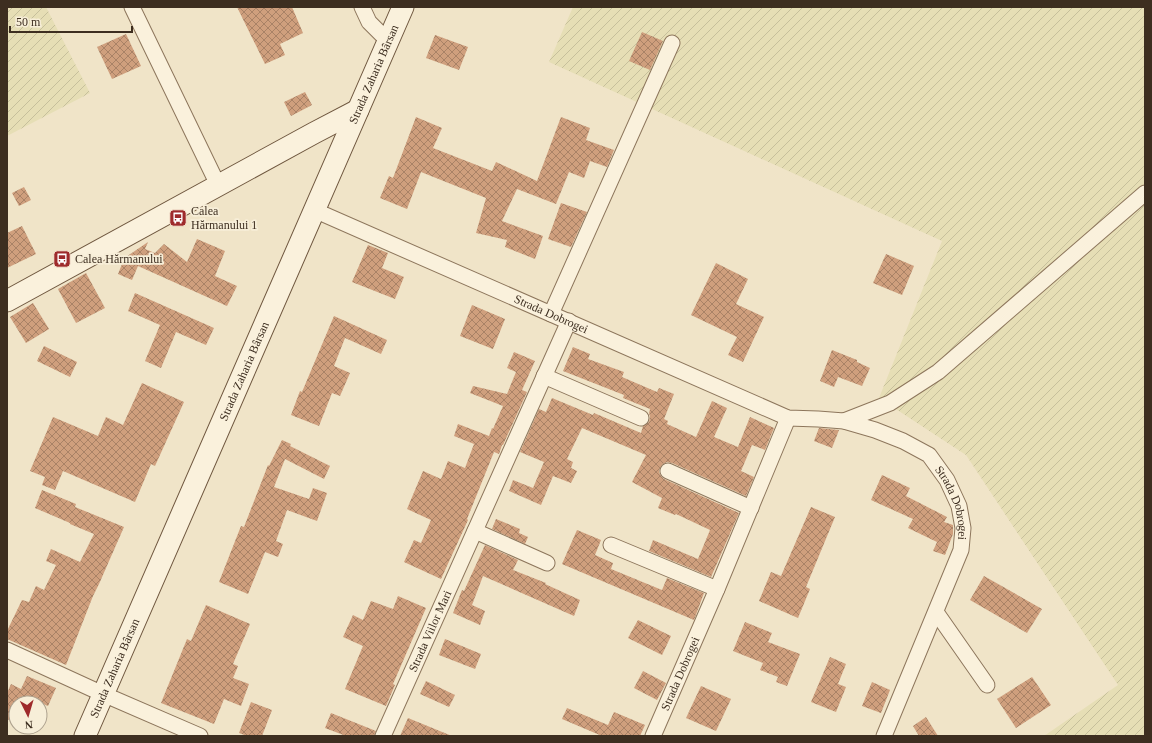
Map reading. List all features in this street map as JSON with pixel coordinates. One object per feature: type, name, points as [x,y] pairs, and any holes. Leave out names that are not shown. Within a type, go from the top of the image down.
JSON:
[{"type":"main road","name":"Strada Zaharia Bârsan","points":[[85,736],[403,7]]},
{"type":"main road","points":[[7,301],[358,110]]},
{"type":"street","points":[[132,7],[218,185]]},
{"type":"street","points":[[362,7],[369,22],[388,42]]},
{"type":"street","points":[[551,314],[672,43]]},
{"type":"street","points":[[844,421],[890,403],[938,372],[1145,193]]},
{"type":"street","name":"Strada Dobrogei","points":[[314,210],[788,418],[818,418],[844,421],[875,430],[902,441],[929,455],[947,480],[959,506],[963,528],[961,550],[884,736]]},
{"type":"street","name":"Strada Viilor Mari","points":[[388,734],[569,322]]},
{"type":"street","points":[[544,376],[641,418]]},
{"type":"street","name":"Strada Dobrogei","points":[[653,736],[717,589],[788,418]]},
{"type":"street","points":[[668,471],[751,508]]},
{"type":"street","points":[[476,531],[547,563]]},
{"type":"street","points":[[611,545],[717,589]]},
{"type":"street","points":[[936,612],[987,685]]},
{"type":"street","points":[[7,650],[200,736]]},
{"type":"shaded area","points":[[7,7],[46,7],[90,93],[7,136]]},
{"type":"shaded area","points":[[573,7],[1145,7],[1145,736],[1044,736],[1118,685],[966,455],[879,398],[942,241],[549,62]]},
{"type":"building","points":[[237,7],[292,7],[303,33],[280,44],[285,55],[265,64]]},
{"type":"building","points":[[642,32],[663,41],[650,70],[629,61]]},
{"type":"building","points":[[126,34],[141,66],[112,79],[97,47]]},
{"type":"building","points":[[435,35],[468,47],[459,70],[426,58]]},
{"type":"building","points":[[305,92],[312,105],[291,116],[284,102]]},
{"type":"building","points":[[416,117],[442,128],[433,148],[492,171],[496,162],[537,181],[561,117],[590,128],[586,140],[614,150],[607,167],[590,161],[584,178],[569,172],[556,204],[517,189],[502,221],[543,236],[535,259],[505,247],[507,240],[476,233],[486,198],[421,172],[407,209],[380,198],[389,176],[393,178]]},
{"type":"building","points":[[24,187],[31,200],[19,206],[12,193]]},
{"type":"building","points":[[561,203],[587,212],[571,247],[548,239]]},
{"type":"building","points":[[22,226],[36,254],[7,268],[7,233]]},
{"type":"building","points":[[197,239],[225,251],[215,276],[237,286],[227,306],[138,266],[132,280],[118,274],[123,259],[148,242],[145,249],[155,253],[164,244],[187,262]]},
{"type":"building","points":[[368,245],[388,253],[382,268],[404,277],[395,299],[352,282]]},
{"type":"building","points":[[886,254],[914,266],[902,295],[873,283]]},
{"type":"building","points":[[716,263],[748,279],[736,304],[764,317],[743,362],[728,355],[737,337],[691,315]]},
{"type":"building","points":[[86,273],[105,308],[76,323],[58,289]]},
{"type":"building","points":[[135,293],[214,328],[206,345],[176,332],[161,368],[145,361],[160,325],[128,311]]},
{"type":"building","points":[[33,303],[49,329],[26,343],[10,317]]},
{"type":"building","points":[[472,305],[505,319],[493,349],[460,336]]},
{"type":"building","points":[[334,316],[387,340],[381,354],[345,338],[334,366],[350,373],[340,396],[332,393],[319,426],[291,415],[300,391],[302,392]]},
{"type":"building","points":[[44,346],[77,362],[70,377],[37,361]]},
{"type":"building","points":[[573,347],[590,354],[588,359],[624,372],[622,377],[657,392],[659,388],[674,394],[664,419],[668,421],[667,424],[696,437],[712,401],[727,408],[714,437],[738,447],[750,417],[774,428],[765,450],[752,445],[741,471],[754,477],[746,496],[672,463],[667,462],[660,468],[659,472],[664,479],[739,513],[711,577],[649,551],[653,540],[698,559],[710,530],[676,514],[675,515],[658,508],[662,498],[632,482],[646,455],[582,428],[567,459],[573,462],[571,468],[577,471],[571,483],[553,476],[541,505],[509,491],[513,480],[533,488],[544,462],[520,452],[539,409],[546,412],[552,398],[593,415],[594,413],[641,433],[643,426],[649,422],[650,409],[623,398],[624,395],[563,371]]},
{"type":"building","points":[[832,350],[857,360],[857,362],[870,368],[862,386],[838,377],[834,387],[820,381]]},
{"type":"building","points":[[514,352],[535,361],[522,390],[527,392],[499,454],[494,452],[467,519],[468,520],[441,579],[404,562],[414,540],[421,543],[431,520],[407,509],[423,471],[441,479],[448,461],[465,468],[474,444],[454,436],[458,424],[489,436],[503,406],[470,393],[473,386],[507,394],[516,372],[507,368]]},
{"type":"building","points":[[142,383],[184,402],[155,466],[151,464],[135,502],[63,471],[55,490],[42,485],[45,477],[30,471],[53,417],[98,436],[106,417],[123,425]]},
{"type":"building","points":[[819,428],[839,430],[832,448],[814,441]]},
{"type":"building","points":[[282,440],[291,444],[290,446],[330,466],[324,479],[285,459],[274,487],[309,499],[313,488],[327,493],[317,521],[287,510],[276,541],[283,544],[278,557],[265,552],[248,594],[219,582],[241,526],[244,527],[268,465],[269,466]]},
{"type":"building","points":[[882,475],[910,488],[906,496],[947,517],[944,522],[953,525],[953,534],[945,555],[933,551],[937,542],[908,528],[913,519],[871,500]]},
{"type":"building","points":[[42,490],[76,504],[75,507],[124,527],[93,596],[66,665],[7,639],[7,631],[22,600],[29,602],[36,586],[44,590],[56,565],[46,561],[51,549],[80,562],[94,534],[35,508]]},
{"type":"building","points":[[811,507],[835,517],[806,587],[810,589],[798,618],[759,601],[771,572],[781,576]]},
{"type":"building","points":[[496,519],[520,529],[519,533],[528,537],[525,544],[492,529]]},
{"type":"building","points":[[577,530],[601,540],[595,555],[613,563],[611,569],[662,590],[667,578],[704,593],[694,620],[562,564]]},
{"type":"building","points":[[485,545],[518,560],[513,570],[546,583],[545,584],[580,600],[574,616],[483,576],[472,605],[485,611],[480,625],[453,613],[462,590],[464,591]]},
{"type":"building","points":[[984,576],[1042,609],[1027,633],[970,600]]},
{"type":"building","points":[[398,596],[426,608],[393,684],[395,685],[386,706],[345,689],[363,646],[343,637],[353,615],[363,620],[371,601],[393,609]]},
{"type":"building","points":[[206,605],[250,624],[233,664],[238,666],[233,678],[249,684],[241,706],[224,699],[214,724],[161,703],[187,639],[191,641]]},
{"type":"building","points":[[638,620],[671,636],[662,655],[628,638]]},
{"type":"building","points":[[745,622],[772,633],[768,642],[800,654],[787,686],[776,682],[778,677],[760,670],[763,663],[733,651]]},
{"type":"building","points":[[445,639],[481,654],[475,669],[439,655]]},
{"type":"building","points":[[830,657],[846,664],[838,684],[846,687],[836,712],[811,702]]},
{"type":"building","points":[[643,671],[666,683],[657,700],[634,688]]},
{"type":"building","points":[[27,676],[56,688],[48,706],[48,695],[8,695],[7,719],[7,693],[11,684],[21,689]]},
{"type":"building","points":[[1032,677],[1051,705],[1016,728],[997,699]]},
{"type":"building","points":[[426,681],[455,695],[449,707],[420,694]]},
{"type":"building","points":[[872,682],[890,690],[881,713],[862,706]]},
{"type":"building","points":[[701,686],[731,699],[716,731],[686,718]]},
{"type":"building","points":[[251,702],[272,710],[262,736],[247,736],[239,733]]},
{"type":"building","points":[[567,708],[608,725],[614,712],[645,725],[640,736],[602,736],[562,719]]},
{"type":"building","points":[[331,713],[376,731],[374,736],[346,736],[325,728]]},
{"type":"building","points":[[926,717],[938,736],[919,736],[913,726]]},
{"type":"building","points":[[408,718],[452,736],[400,736]]},
{"type":"place","name":"Calea Hărmanului 1","points":[[178,218]]},
{"type":"place","name":"Calea Hărmanului","points":[[62,259]]}]
